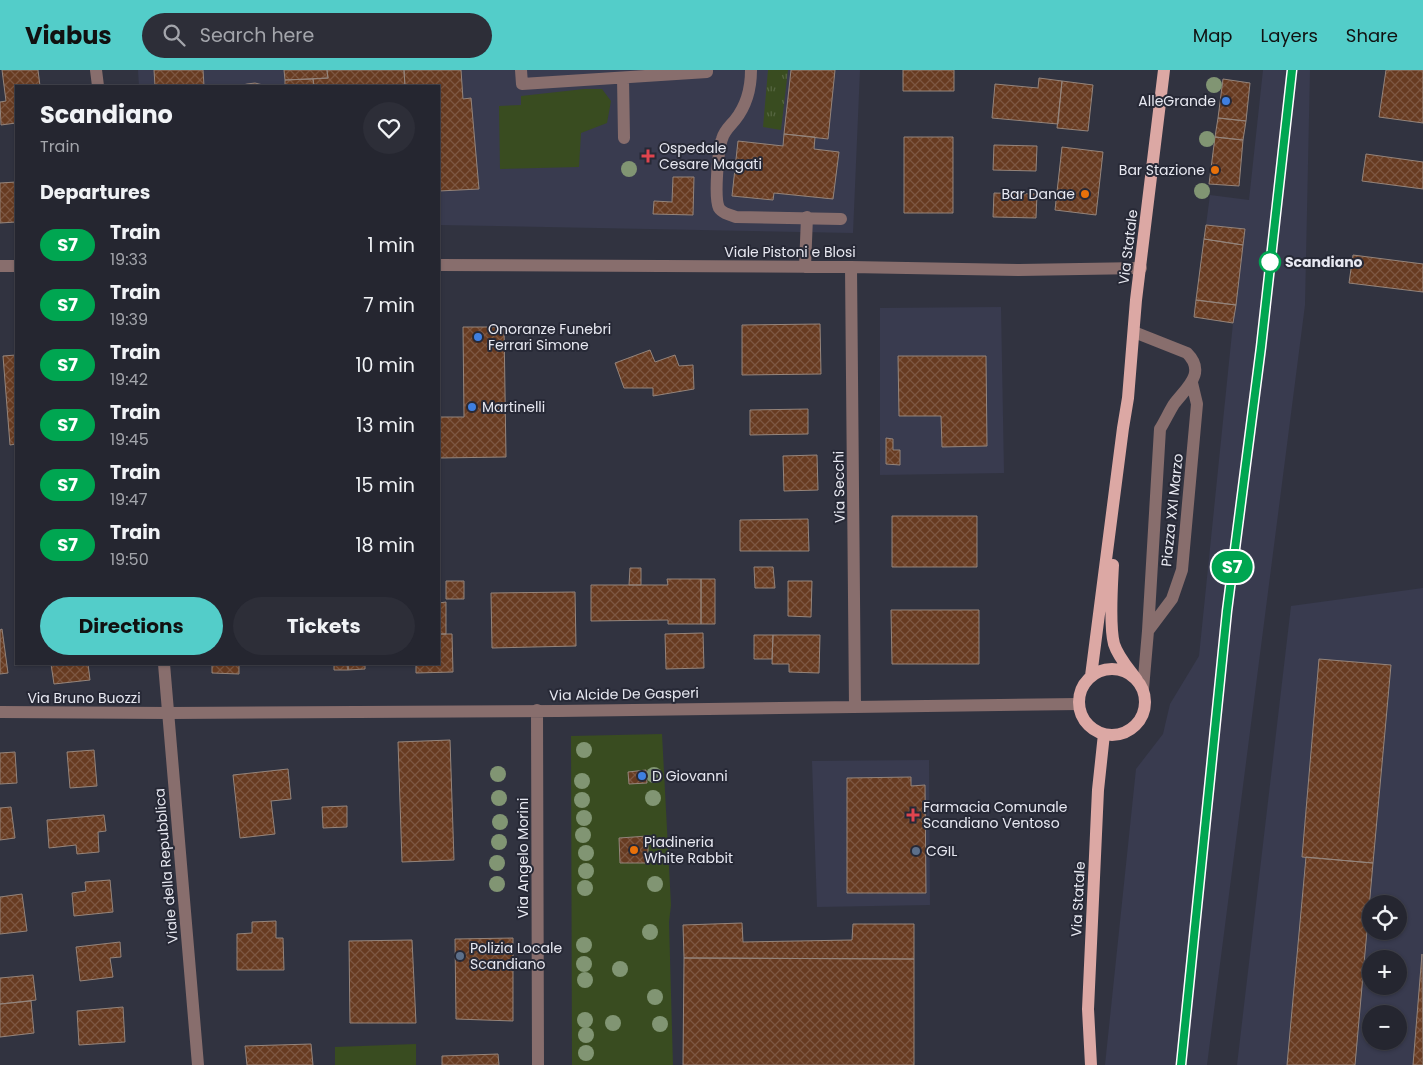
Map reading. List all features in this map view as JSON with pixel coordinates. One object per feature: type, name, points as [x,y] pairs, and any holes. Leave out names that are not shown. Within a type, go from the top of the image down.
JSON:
[{"type":"main road","name":"Via Statale","points":[[1123,428],[1128,398],[1136,300],[1164,70]]},
{"type":"main road","points":[[1091,676],[1123,428]]},
{"type":"main road","points":[[1123,428],[1112,575],[1114,644],[1140,685],[1145,699],[1145,710],[1137,723],[1125,732],[1115,735],[1104,734],[1095,730],[1087,723],[1079,704],[1082,689],[1091,676],[1100,671],[1120,670],[1129,673],[1140,685]]},
{"type":"main road","name":"Via Statale","points":[[1091,1065],[1088,1009],[1098,790],[1104,734]]},
{"type":"street","points":[[96,70],[98,85]]},
{"type":"street","points":[[522,70],[522,84],[708,72],[707,70]]},
{"type":"street","points":[[751,70],[751,82],[746,104],[722,139],[717,173],[717,199],[720,209],[726,214],[736,217],[841,219]]},
{"type":"street","points":[[623,78],[624,138]]},
{"type":"street","points":[[805,267],[807,218]]},
{"type":"street","name":"Viale Pistoni e Blosi","points":[[440,265],[851,267],[1019,270],[1141,268]]},
{"type":"street","points":[[0,266],[15,266]]},
{"type":"street","name":"Via Secchi","points":[[851,267],[856,707]]},
{"type":"street","name":"Piazza XXI Marzo","points":[[1134,332],[1187,353],[1193,359],[1196,367],[1192,383],[1174,405],[1160,429],[1148,631],[1140,685]]},
{"type":"street","name":"Piazza XXI Marzo","points":[[1148,631],[1172,599],[1182,570],[1198,404],[1192,383]]},
{"type":"street","name":"Viale della Repubblica","points":[[164,665],[198,1065]]},
{"type":"street","name":"Via Alcide De Gasperi","points":[[169,713],[1079,704]]},
{"type":"street","name":"Via Angelo Morini","points":[[537,710],[538,1065]]},
{"type":"street","name":"Via Bruno Buozzi","points":[[0,712],[169,713]]},
{"type":"shaded area","name":"Ospedale Cesare Magati","points":[[138,70],[860,70],[853,233],[440,225],[440,85],[139,85]]},
{"type":"shaded area","points":[[1263,70],[1310,70],[1305,305],[1207,1065],[1105,1065],[1136,769],[1163,734],[1170,704],[1199,656],[1244,229],[1206,225],[1210,195],[1249,200]]},
{"type":"shaded area","points":[[1001,307],[1004,473],[880,475],[880,308]]},
{"type":"shaded area","points":[[1423,588],[1423,1065],[1237,1065],[1291,606]]},
{"type":"shaded area","points":[[929,760],[930,905],[817,907],[812,761]]},
{"type":"green space","points":[[768,70],[788,70],[781,130],[763,127]]},
{"type":"green space","points":[[584,89],[602,89],[611,101],[607,123],[581,133],[579,167],[500,169],[499,106],[521,105],[521,96]]},
{"type":"green space","points":[[662,734],[671,905],[669,922],[673,1065],[572,1065],[571,736]]},
{"type":"green space","points":[[416,1044],[416,1065],[335,1065],[335,1047]]},
{"type":"building","points":[[2,70],[38,70],[40,85],[15,85],[15,123],[1,125],[0,102],[6,101]]},
{"type":"building","points":[[154,70],[203,70],[204,85],[155,85]]},
{"type":"building","points":[[284,70],[327,70],[328,78],[285,80]]},
{"type":"building","points":[[327,70],[404,70],[405,85],[314,85],[313,79],[328,78]]},
{"type":"building","points":[[404,70],[461,70],[463,99],[471,98],[479,189],[440,191],[440,85],[405,85]]},
{"type":"building","points":[[791,70],[835,70],[828,139],[784,134]]},
{"type":"building","points":[[903,70],[954,70],[954,91],[903,91]]},
{"type":"building","points":[[1386,70],[1423,70],[1423,123],[1379,117]]},
{"type":"building","points":[[1039,78],[1062,81],[1058,124],[992,118],[995,84],[1038,88]]},
{"type":"building","points":[[313,79],[314,85],[285,85],[285,80]]},
{"type":"building","points":[[1223,79],[1250,83],[1246,121],[1218,118]]},
{"type":"building","points":[[1062,81],[1093,85],[1088,131],[1057,128]]},
{"type":"building","points":[[255,83],[263,85],[243,85]]},
{"type":"building","points":[[1218,118],[1246,121],[1243,140],[1215,137]]},
{"type":"building","points":[[784,134],[815,137],[814,149],[839,152],[833,199],[774,193],[773,200],[732,196],[738,141],[783,146]]},
{"type":"building","points":[[904,137],[953,137],[953,213],[904,213]]},
{"type":"building","points":[[1215,137],[1243,140],[1239,186],[1209,184]]},
{"type":"building","points":[[994,145],[1037,146],[1036,171],[993,170]]},
{"type":"building","points":[[1062,147],[1103,152],[1096,215],[1055,210]]},
{"type":"building","points":[[1366,154],[1423,162],[1423,189],[1362,181]]},
{"type":"building","points":[[673,177],[694,177],[693,215],[653,214],[654,201],[672,202]]},
{"type":"building","points":[[15,182],[15,222],[0,223],[0,183]]},
{"type":"building","points":[[994,193],[1037,194],[1036,218],[993,217]]},
{"type":"building","points":[[1206,225],[1245,229],[1243,245],[1204,239]]},
{"type":"building","points":[[1204,239],[1243,245],[1236,305],[1196,300]]},
{"type":"building","points":[[1353,255],[1423,264],[1423,292],[1349,283]]},
{"type":"building","points":[[1196,300],[1236,305],[1233,323],[1194,317]]},
{"type":"building","points":[[820,324],[821,374],[742,375],[742,325]]},
{"type":"building","points":[[463,327],[504,327],[506,457],[440,458],[440,417],[464,417]]},
{"type":"building","points":[[650,350],[655,362],[675,355],[679,366],[693,365],[694,389],[653,396],[653,388],[624,388],[615,363]]},
{"type":"building","points":[[15,355],[15,444],[10,445],[3,356]]},
{"type":"building","points":[[898,356],[986,356],[987,446],[942,447],[941,416],[899,416]]},
{"type":"building","points":[[808,409],[808,434],[750,435],[750,410]]},
{"type":"building","points":[[886,438],[893,439],[893,450],[900,450],[900,465],[886,464]]},
{"type":"building","points":[[817,455],[818,490],[784,491],[783,456]]},
{"type":"building","points":[[892,516],[977,516],[977,567],[892,567]]},
{"type":"building","points":[[808,519],[809,551],[740,551],[740,520]]},
{"type":"building","points":[[754,567],[773,567],[775,588],[755,588]]},
{"type":"building","points":[[630,568],[641,568],[641,585],[629,585]]},
{"type":"building","points":[[667,579],[701,579],[701,624],[668,624],[668,620],[591,621],[591,585],[668,585]]},
{"type":"building","points":[[701,579],[715,579],[715,624],[701,624]]},
{"type":"building","points":[[446,581],[464,581],[464,599],[446,599]]},
{"type":"building","points":[[788,581],[812,581],[811,617],[788,616]]},
{"type":"building","points":[[575,592],[576,646],[492,648],[491,593]]},
{"type":"building","points":[[446,602],[446,634],[440,634],[440,603]]},
{"type":"building","points":[[891,610],[979,610],[979,664],[892,664]]},
{"type":"building","points":[[2,629],[8,673],[0,674],[0,630]]},
{"type":"building","points":[[703,633],[704,668],[666,669],[665,634]]},
{"type":"building","points":[[440,634],[452,634],[453,672],[416,673],[416,665],[440,665]]},
{"type":"building","points":[[754,635],[773,635],[772,659],[754,659]]},
{"type":"building","points":[[773,635],[820,635],[819,673],[789,672],[789,664],[772,664]]},
{"type":"building","points":[[1319,659],[1391,665],[1373,863],[1302,857]]},
{"type":"building","points":[[51,665],[88,665],[90,680],[54,684]]},
{"type":"building","points":[[212,665],[239,665],[239,674],[212,673]]},
{"type":"building","points":[[334,665],[348,665],[348,670],[334,670]]},
{"type":"building","points":[[348,665],[365,665],[365,669],[348,670]]},
{"type":"building","points":[[450,740],[454,860],[402,862],[398,742]]},
{"type":"building","points":[[94,750],[97,786],[70,788],[67,752]]},
{"type":"building","points":[[15,752],[17,783],[0,784],[0,753]]},
{"type":"building","points":[[288,769],[291,799],[271,801],[275,834],[240,838],[233,775]]},
{"type":"building","points":[[646,770],[647,783],[629,784],[628,772]]},
{"type":"building","points":[[911,777],[911,786],[925,785],[926,893],[847,893],[847,778]]},
{"type":"building","points":[[347,806],[347,827],[323,828],[322,807]]},
{"type":"building","points":[[11,807],[15,838],[0,840],[0,808]]},
{"type":"building","points":[[104,815],[106,831],[98,832],[99,852],[77,854],[76,845],[49,848],[47,820]]},
{"type":"building","name":"Piadineria White Rabbit","points":[[648,836],[648,863],[620,863],[619,838]]},
{"type":"building","points":[[1306,857],[1373,863],[1370,895],[1362,895],[1362,940],[1366,940],[1365,950],[1362,950],[1362,986],[1355,1065],[1287,1065]]},
{"type":"building","points":[[110,880],[113,912],[74,916],[72,893],[86,891],[85,882]]},
{"type":"building","points":[[22,894],[27,931],[0,934],[0,897]]},
{"type":"building","points":[[276,921],[276,938],[283,938],[284,970],[237,970],[237,934],[252,933],[252,922]]},
{"type":"building","points":[[742,923],[743,942],[852,940],[853,924],[914,924],[914,959],[684,958],[683,925]]},
{"type":"building","points":[[513,938],[513,1021],[456,1019],[455,939]]},
{"type":"building","points":[[412,940],[416,1023],[350,1023],[349,941]]},
{"type":"building","points":[[120,942],[121,957],[110,958],[113,977],[80,981],[76,947]]},
{"type":"building","points":[[1422,954],[1423,1065],[1413,1065]]},
{"type":"building","points":[[684,958],[914,959],[914,1065],[683,1065]]},
{"type":"building","points":[[33,975],[36,1000],[0,1004],[0,978]]},
{"type":"building","points":[[31,1001],[34,1033],[0,1037],[0,1004]]},
{"type":"building","points":[[123,1007],[125,1042],[79,1045],[77,1011]]},
{"type":"building","points":[[311,1044],[313,1065],[247,1065],[245,1046]]},
{"type":"building","points":[[498,1054],[499,1065],[442,1065],[442,1056]]},
{"type":"railway","points":[[1181,1065],[1227,611],[1261,347],[1292,70]]},
{"type":"train","name":"S7","points":[[1181,1065],[1227,611],[1261,347],[1292,70]]},
{"type":"place","name":"AlleGrande","points":[[1226,101]]},
{"type":"place","name":"Ospedale Cesare Magati","points":[[648,156]]},
{"type":"place","name":"Bar Stazione","points":[[1215,170]]},
{"type":"place","name":"Bar Danae","points":[[1085,194]]},
{"type":"place","name":"Scandiano","points":[[1270,262]]},
{"type":"place","name":"Onoranze Funebri Ferrari Simone","points":[[478,337]]},
{"type":"place","name":"Martinelli","points":[[472,407]]},
{"type":"place","name":"D Giovanni","points":[[642,776]]},
{"type":"place","name":"Farmacia Comunale Scandiano Ventoso","points":[[913,815]]},
{"type":"place","name":"Piadineria White Rabbit","points":[[634,850]]},
{"type":"place","name":"CGIL","points":[[916,851]]},
{"type":"place","name":"Polizia Locale Scandiano","points":[[460,956]]}]
